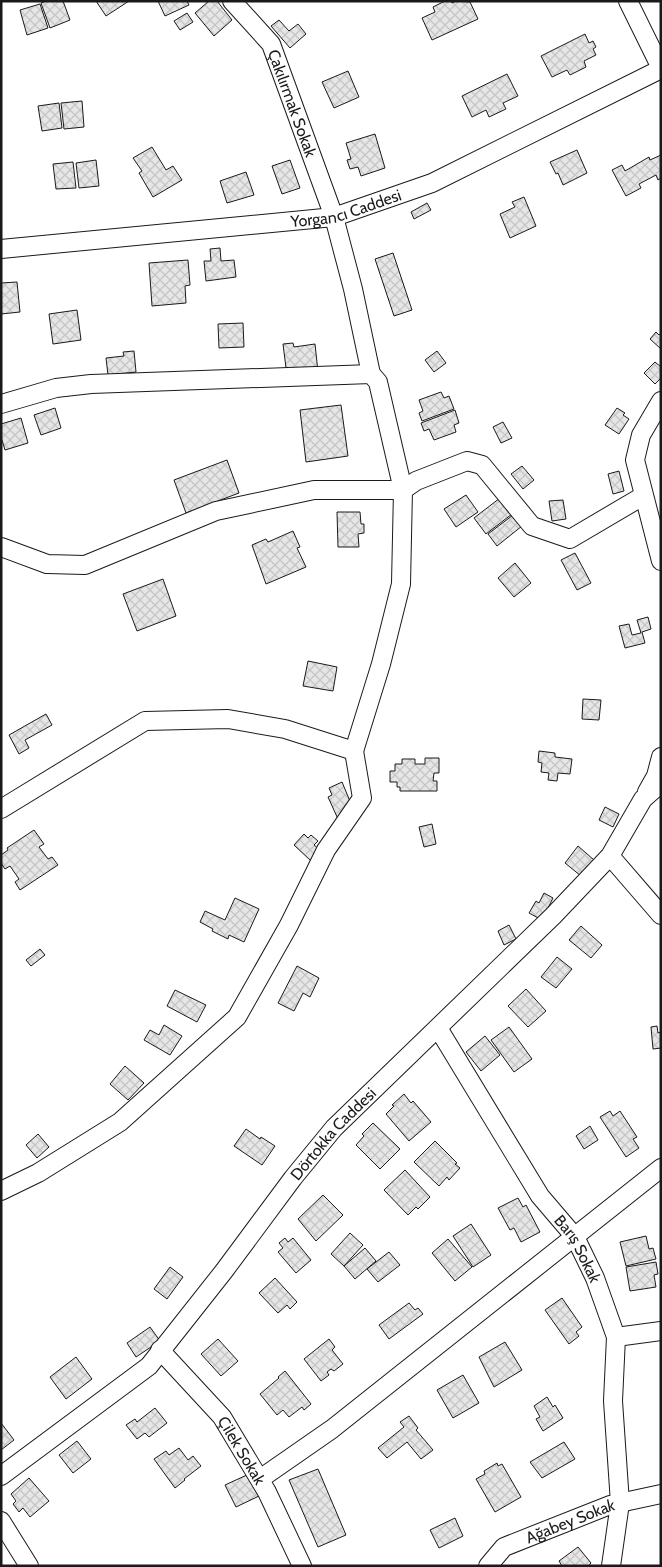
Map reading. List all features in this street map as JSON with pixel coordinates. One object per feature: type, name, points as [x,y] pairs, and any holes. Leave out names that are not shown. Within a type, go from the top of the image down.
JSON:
[{"type":"street","name":"Çakılırmak Sokak","points":[[232,1],[271,44],[334,217],[353,289],[371,374],[378,382],[403,490],[401,584],[381,664],[354,751]]},
{"type":"street","points":[[628,1],[661,68]]},
{"type":"street","name":"Yorgancı Caddesi","points":[[1,249],[334,217],[432,183],[661,68]]},
{"type":"street","points":[[1,404],[56,388],[91,384],[371,374]]},
{"type":"street","points":[[661,401],[641,435],[635,460],[661,561]]},
{"type":"street","points":[[1,547],[47,564],[85,565],[216,511],[314,490],[403,490],[416,481],[467,462],[482,465],[532,526],[570,539],[643,496]]},
{"type":"street","points":[[1,809],[145,720],[228,719],[285,729],[354,751],[362,798],[326,850],[289,925],[237,1017],[120,1122],[38,1173],[1,1191]]},
{"type":"street","points":[[644,799],[656,776],[661,757]]},
{"type":"street","name":"Dörtokka Caddesi","points":[[1,1476],[148,1366],[224,1270],[293,1178],[334,1128],[554,916],[610,856],[644,799],[661,783]]},
{"type":"street","points":[[610,856],[661,915]]},
{"type":"street","name":"Barış Sokak","points":[[438,1028],[540,1196],[574,1237],[595,1278],[616,1337],[614,1401],[620,1503],[611,1566]]},
{"type":"street","points":[[260,1479],[332,1429],[661,1168]]},
{"type":"street","points":[[616,1337],[661,1331]]},
{"type":"street","name":"Çilek Sokak","points":[[160,1350],[222,1417],[260,1479],[302,1566]]},
{"type":"street","name":"Ağabey Sokak","points":[[488,1566],[504,1548],[610,1505],[661,1494]]},
{"type":"street","points":[[1,1521],[29,1566]]},
{"type":"building","points":[[46,1],[63,1],[70,20],[50,28],[41,3]]},
{"type":"building","points":[[96,1],[129,1],[106,16]]},
{"type":"building","points":[[158,1],[187,1],[189,5],[165,16]]},
{"type":"building","points":[[209,1],[217,1],[232,20],[214,36],[195,13]]},
{"type":"building","points":[[445,1],[451,1],[452,3],[456,1],[470,2],[478,19],[432,40],[422,18],[435,12],[433,7]]},
{"type":"building","points":[[40,4],[48,28],[27,35],[20,10]]},
{"type":"building","points":[[187,13],[193,22],[180,30],[174,21]]},
{"type":"building","points":[[279,20],[289,31],[298,24],[306,34],[290,48],[271,26]]},
{"type":"building","points":[[585,34],[589,43],[593,41],[596,47],[593,49],[596,55],[584,61],[586,67],[570,75],[567,70],[552,77],[541,56]]},
{"type":"building","points":[[348,71],[359,97],[334,108],[322,82]]},
{"type":"building","points":[[507,74],[518,96],[503,103],[506,109],[489,117],[486,110],[472,117],[462,96]]},
{"type":"building","points":[[82,101],[84,127],[64,129],[61,103]]},
{"type":"building","points":[[59,103],[62,128],[42,131],[38,106]]},
{"type":"building","points":[[375,134],[385,168],[361,176],[358,167],[350,169],[347,160],[351,159],[346,143]]},
{"type":"building","points":[[152,147],[166,170],[173,166],[182,180],[153,197],[139,173],[142,171],[133,158]]},
{"type":"building","points":[[577,150],[587,173],[563,185],[558,173],[556,174],[550,162]]},
{"type":"building","points":[[661,155],[661,178],[658,180],[656,175],[639,184],[641,188],[626,196],[612,170],[622,165],[625,171],[649,157],[650,160]]},
{"type":"building","points":[[96,160],[99,186],[79,188],[76,163]]},
{"type":"building","points":[[290,160],[300,188],[282,194],[272,166]]},
{"type":"building","points":[[73,162],[76,188],[56,189],[53,164]]},
{"type":"building","points":[[246,172],[254,195],[227,203],[220,181]]},
{"type":"building","points":[[524,197],[536,226],[510,238],[500,214],[515,207],[512,202]]},
{"type":"building","points":[[427,203],[431,210],[414,219],[411,212]]},
{"type":"building","points":[[220,248],[221,261],[234,260],[236,277],[206,281],[204,261],[211,261],[210,249]]},
{"type":"building","points":[[393,253],[412,310],[394,316],[375,259]]},
{"type":"building","points":[[188,260],[190,285],[185,286],[186,303],[152,306],[149,263]]},
{"type":"building","points":[[17,282],[20,312],[1,314],[1,283]]},
{"type":"building","points":[[77,310],[81,340],[53,344],[49,314]]},
{"type":"building","points":[[243,323],[244,347],[219,348],[218,324]]},
{"type":"building","points":[[656,332],[659,335],[661,333],[661,349],[650,339]]},
{"type":"building","points":[[293,343],[294,347],[315,344],[318,372],[287,376],[283,344]]},
{"type":"building","points":[[134,351],[136,372],[108,375],[106,358],[124,356],[123,352]]},
{"type":"building","points":[[437,351],[446,363],[434,372],[425,360]]},
{"type":"building","points":[[655,362],[661,367],[661,378],[655,384],[644,373]]},
{"type":"building","points":[[441,392],[444,398],[449,396],[454,409],[422,421],[419,413],[423,411],[419,400]]},
{"type":"building","points":[[341,405],[348,456],[306,462],[300,410]]},
{"type":"building","points":[[55,408],[61,428],[41,435],[34,415]]},
{"type":"building","points":[[617,408],[625,413],[623,415],[629,419],[619,434],[605,425]]},
{"type":"building","points":[[455,410],[459,423],[454,425],[456,432],[434,440],[429,429],[424,431],[421,423]]},
{"type":"building","points":[[21,418],[28,443],[5,450],[1,437],[1,424]]},
{"type":"building","points":[[503,422],[512,438],[501,443],[493,427]]},
{"type":"building","points":[[227,460],[239,493],[186,513],[174,480]]},
{"type":"building","points":[[522,466],[534,480],[523,489],[511,474]]},
{"type":"building","points":[[619,471],[624,491],[613,494],[608,474]]},
{"type":"building","points":[[466,495],[478,512],[456,527],[444,509]]},
{"type":"building","points":[[500,498],[512,514],[486,534],[474,518]]},
{"type":"building","points":[[563,500],[566,519],[552,521],[549,501]]},
{"type":"building","points":[[337,512],[360,512],[361,524],[364,524],[364,533],[358,534],[359,547],[338,547]]},
{"type":"building","points":[[513,515],[522,526],[497,546],[488,534]]},
{"type":"building","points":[[293,531],[300,547],[297,548],[306,567],[266,584],[252,545],[266,539],[268,542]]},
{"type":"building","points":[[575,553],[591,583],[577,590],[561,560]]},
{"type":"building","points":[[515,563],[531,583],[514,597],[498,578]]},
{"type":"building","points":[[163,579],[176,616],[137,631],[123,594]]},
{"type":"building","points":[[648,617],[651,629],[642,632],[645,643],[625,648],[619,626],[629,624],[632,635],[641,633],[637,620]]},
{"type":"building","points":[[308,661],[337,667],[333,691],[303,686]]},
{"type":"building","points":[[583,699],[601,700],[599,720],[582,719]]},
{"type":"building","points":[[46,714],[52,725],[25,740],[29,748],[19,754],[9,735]]},
{"type":"building","points":[[539,751],[555,753],[555,757],[572,759],[570,774],[558,773],[557,781],[548,780],[549,773],[541,772],[542,763],[538,762]]},
{"type":"building","points":[[425,758],[439,758],[439,773],[434,773],[433,781],[437,781],[437,791],[400,791],[400,787],[397,787],[397,782],[390,782],[390,771],[395,771],[395,764],[402,764],[402,759],[415,759],[415,764],[425,764]]},
{"type":"building","points":[[342,782],[352,806],[338,819],[328,797],[332,795],[329,788]]},
{"type":"building","points":[[605,807],[619,814],[613,827],[599,820]]},
{"type":"building","points":[[432,824],[436,844],[424,847],[419,827]]},
{"type":"building","points":[[34,830],[44,844],[39,847],[48,859],[52,857],[58,865],[20,890],[15,882],[19,879],[10,866],[5,869],[1,863],[1,855],[8,850],[7,848]]},
{"type":"building","points":[[304,834],[308,838],[311,835],[318,841],[314,845],[320,850],[311,861],[294,845]]},
{"type":"building","points":[[578,846],[594,860],[581,876],[565,863]]},
{"type":"building","points":[[544,893],[553,898],[542,920],[529,913],[536,901],[539,903]]},
{"type":"building","points":[[235,898],[259,909],[244,942],[229,935],[228,939],[200,922],[205,911],[225,920]]},
{"type":"building","points":[[509,925],[516,939],[504,945],[498,931]]},
{"type":"building","points":[[581,926],[602,945],[591,958],[569,940]]},
{"type":"building","points":[[40,949],[45,955],[31,966],[26,960]]},
{"type":"building","points":[[557,957],[572,969],[556,988],[541,977]]},
{"type":"building","points":[[297,966],[319,978],[310,997],[303,993],[294,1011],[278,1003]]},
{"type":"building","points":[[526,989],[546,1011],[528,1027],[508,1006]]},
{"type":"building","points":[[175,990],[206,1005],[197,1022],[167,1006]]},
{"type":"building","points":[[164,1025],[182,1036],[170,1055],[144,1040],[150,1030],[159,1035]]},
{"type":"building","points":[[657,1026],[658,1033],[661,1032],[661,1048],[653,1049],[651,1027]]},
{"type":"building","points":[[509,1027],[532,1059],[514,1072],[491,1040]]},
{"type":"building","points":[[485,1036],[500,1055],[481,1071],[466,1052]]},
{"type":"building","points":[[125,1066],[144,1083],[128,1100],[110,1084]]},
{"type":"building","points":[[404,1094],[411,1103],[413,1101],[431,1122],[409,1141],[386,1114],[394,1106],[392,1105]]},
{"type":"building","points":[[610,1111],[613,1116],[620,1111],[637,1137],[633,1139],[639,1148],[626,1157],[600,1117]]},
{"type":"building","points":[[373,1123],[400,1149],[380,1169],[356,1145],[364,1136],[362,1134]]},
{"type":"building","points":[[590,1126],[598,1140],[584,1149],[576,1136]]},
{"type":"building","points":[[246,1129],[260,1139],[261,1137],[275,1146],[262,1165],[234,1146]]},
{"type":"building","points":[[38,1134],[49,1147],[37,1158],[26,1145]]},
{"type":"building","points":[[435,1141],[460,1168],[449,1180],[447,1177],[439,1186],[414,1162]]},
{"type":"building","points":[[405,1170],[430,1197],[418,1209],[416,1207],[408,1215],[384,1190]]},
{"type":"building","points":[[323,1195],[343,1215],[316,1241],[298,1219]]},
{"type":"building","points":[[518,1198],[523,1207],[526,1205],[540,1232],[521,1242],[514,1228],[510,1230],[498,1208]]},
{"type":"building","points":[[471,1224],[491,1255],[473,1267],[453,1236]]},
{"type":"building","points":[[350,1233],[363,1245],[344,1266],[331,1254]]},
{"type":"building","points":[[646,1236],[649,1249],[653,1248],[656,1259],[626,1266],[620,1242]]},
{"type":"building","points":[[285,1238],[288,1242],[293,1238],[311,1260],[296,1273],[278,1252],[283,1248],[279,1243]]},
{"type":"building","points":[[448,1239],[472,1267],[455,1281],[432,1253]]},
{"type":"building","points":[[365,1248],[376,1261],[355,1279],[344,1266]]},
{"type":"building","points":[[389,1252],[400,1265],[378,1282],[367,1269]]},
{"type":"building","points":[[656,1262],[658,1274],[654,1275],[656,1287],[630,1291],[626,1267]]},
{"type":"building","points":[[170,1267],[183,1277],[167,1299],[154,1289]]},
{"type":"building","points":[[275,1278],[297,1302],[290,1309],[287,1305],[278,1313],[259,1293]]},
{"type":"building","points":[[562,1298],[582,1327],[576,1332],[579,1336],[569,1344],[545,1310]]},
{"type":"building","points":[[409,1303],[415,1310],[418,1308],[423,1314],[389,1339],[379,1325]]},
{"type":"building","points":[[150,1327],[160,1341],[136,1357],[127,1343]]},
{"type":"building","points":[[218,1339],[238,1361],[221,1376],[201,1354]]},
{"type":"building","points":[[329,1339],[335,1347],[332,1350],[343,1364],[334,1371],[331,1369],[327,1372],[329,1375],[321,1381],[304,1359]]},
{"type":"building","points":[[505,1342],[522,1370],[494,1387],[479,1357]]},
{"type":"building","points":[[76,1357],[92,1379],[66,1399],[50,1377]]},
{"type":"building","points":[[285,1371],[311,1404],[304,1410],[302,1407],[289,1417],[283,1410],[277,1415],[260,1394]]},
{"type":"building","points":[[463,1375],[479,1403],[453,1418],[437,1390]]},
{"type":"building","points":[[547,1397],[553,1407],[555,1405],[563,1418],[543,1431],[536,1419],[540,1417],[534,1406]]},
{"type":"building","points":[[155,1408],[167,1423],[149,1437],[145,1433],[137,1439],[126,1425],[135,1419],[137,1422]]},
{"type":"building","points":[[409,1416],[418,1428],[416,1430],[433,1450],[421,1459],[407,1442],[387,1458],[378,1448],[404,1427],[400,1422]]},
{"type":"building","points":[[1,1423],[14,1440],[1,1450]]},
{"type":"building","points":[[77,1441],[91,1459],[73,1473],[59,1455]]},
{"type":"building","points":[[564,1442],[575,1459],[542,1478],[530,1462]]},
{"type":"building","points":[[179,1448],[188,1460],[193,1456],[201,1466],[175,1488],[154,1459],[166,1451],[169,1455]]},
{"type":"building","points":[[497,1463],[498,1466],[502,1464],[521,1497],[495,1512],[476,1479],[485,1474],[484,1471]]},
{"type":"building","points":[[318,1469],[346,1535],[318,1547],[289,1480]]},
{"type":"building","points":[[249,1474],[259,1496],[236,1507],[225,1485]]},
{"type":"building","points":[[29,1478],[49,1501],[30,1517],[23,1508],[19,1512],[13,1504],[16,1501],[11,1494]]},
{"type":"building","points":[[455,1518],[463,1536],[439,1548],[430,1530]]},
{"type":"building","points":[[578,1547],[591,1563],[588,1566],[562,1566],[559,1561]]}]
